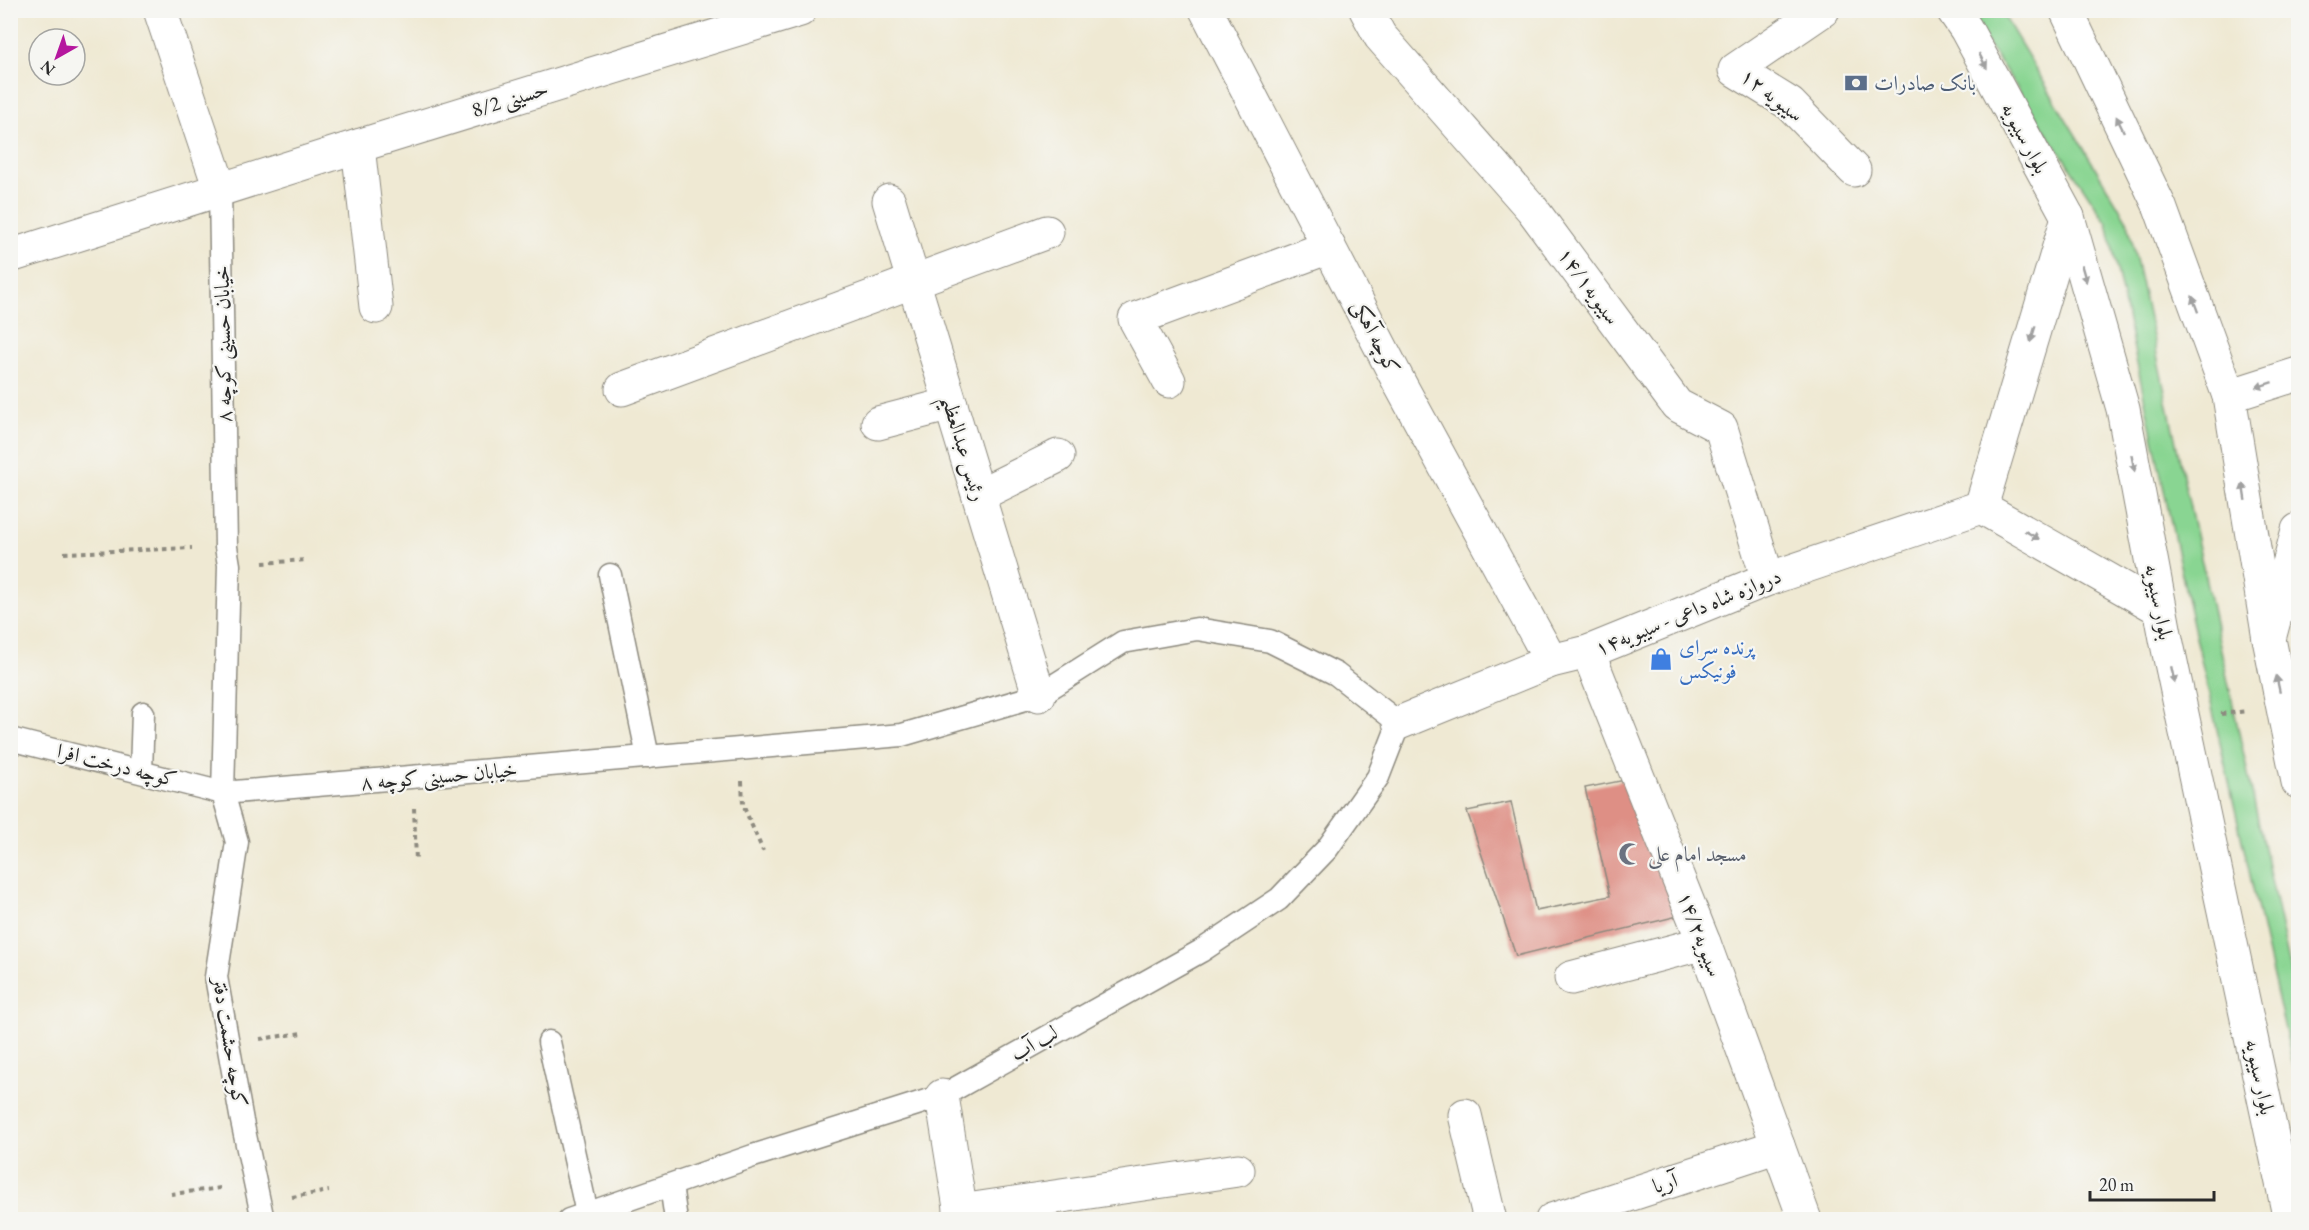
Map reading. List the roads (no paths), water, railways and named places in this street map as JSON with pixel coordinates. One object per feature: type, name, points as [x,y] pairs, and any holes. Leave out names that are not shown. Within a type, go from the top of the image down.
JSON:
[{"type":"street","name":"خیابان حسینی کوچه ۸","points":[[160,10],[220,189]]},
{"type":"street","name":"8/2 حسینی","points":[[10,256],[800,10]]},
{"type":"street","name":"کوچه آهکی","points":[[1206,10],[1401,386],[1551,661]]},
{"type":"street","name":"سیبویه۱۴/۱","points":[[1366,10],[1380,36],[1532,209],[1677,405],[1721,428],[1768,579]]},
{"type":"street","name":"سیبویه ۱۲","points":[[1823,10],[1735,70],[1790,104],[1854,170]]},
{"type":"street","name":"بلوار سیبویه","points":[[1953,10],[1966,28],[2068,217],[2123,409],[2160,609],[2290,1220]]},
{"type":"street","points":[[2066,10],[2160,207],[2229,396],[2269,639],[2298,782]]},
{"type":"street","points":[[358,146],[376,307]]},
{"type":"street","name":"رئیس عبدالعظیم","points":[[889,201],[1039,695]]},
{"type":"street","points":[[2068,217],[1981,507],[2160,609]]},
{"type":"street","points":[[622,389],[1047,232]]},
{"type":"street","points":[[1169,381],[1136,319],[1329,247]]},
{"type":"street","points":[[2229,396],[2298,374]]},
{"type":"street","points":[[878,423],[951,404]]},
{"type":"street","points":[[979,495],[1058,456]]},
{"type":"street","name":"دروازه شاه داعی - سیبویه۱۴","points":[[1399,723],[1551,661],[1588,652],[1768,579],[1981,507]]},
{"type":"street","points":[[2269,639],[2298,530]]},
{"type":"street","name":"سیبویه۱۴/۲","points":[[1588,652],[1704,943],[1805,1220]]},
{"type":"street","points":[[1571,978],[1704,943]]},
{"type":"street","points":[[942,1096],[961,1215],[1238,1170]]},
{"type":"street","points":[[1465,1115],[1490,1220]]},
{"type":"street","name":"آریا","points":[[1552,1220],[1778,1146]]},
{"type":"lane","name":"خیابان حسینی کوچه ۸","points":[[220,189],[228,556],[224,793],[902,735],[1039,695],[1123,642],[1197,629],[1270,641],[1336,674],[1399,723]]},
{"type":"lane","points":[[610,575],[648,757]]},
{"type":"lane","points":[[141,771],[143,713]]},
{"type":"lane","name":"لب آب","points":[[578,1216],[753,1156],[942,1096],[1201,951],[1279,899],[1328,849],[1378,777],[1399,723]]},
{"type":"lane","name":"کوچه درخت افرا","points":[[10,739],[224,793]]},
{"type":"lane","name":"کوچه حشمت دفتر","points":[[224,793],[237,843],[216,977],[263,1220]]},
{"type":"lane","points":[[549,1042],[578,1216]]},
{"type":"lane","points":[[671,1185],[676,1220]]},
{"type":"place","name":"بانک صادرات","points":[[1856,83]]},
{"type":"place","name":"پرنده سرای فونیکس","points":[[1661,659]]},
{"type":"place","name":"مسجد امام علی","points":[[1630,854]]}]
